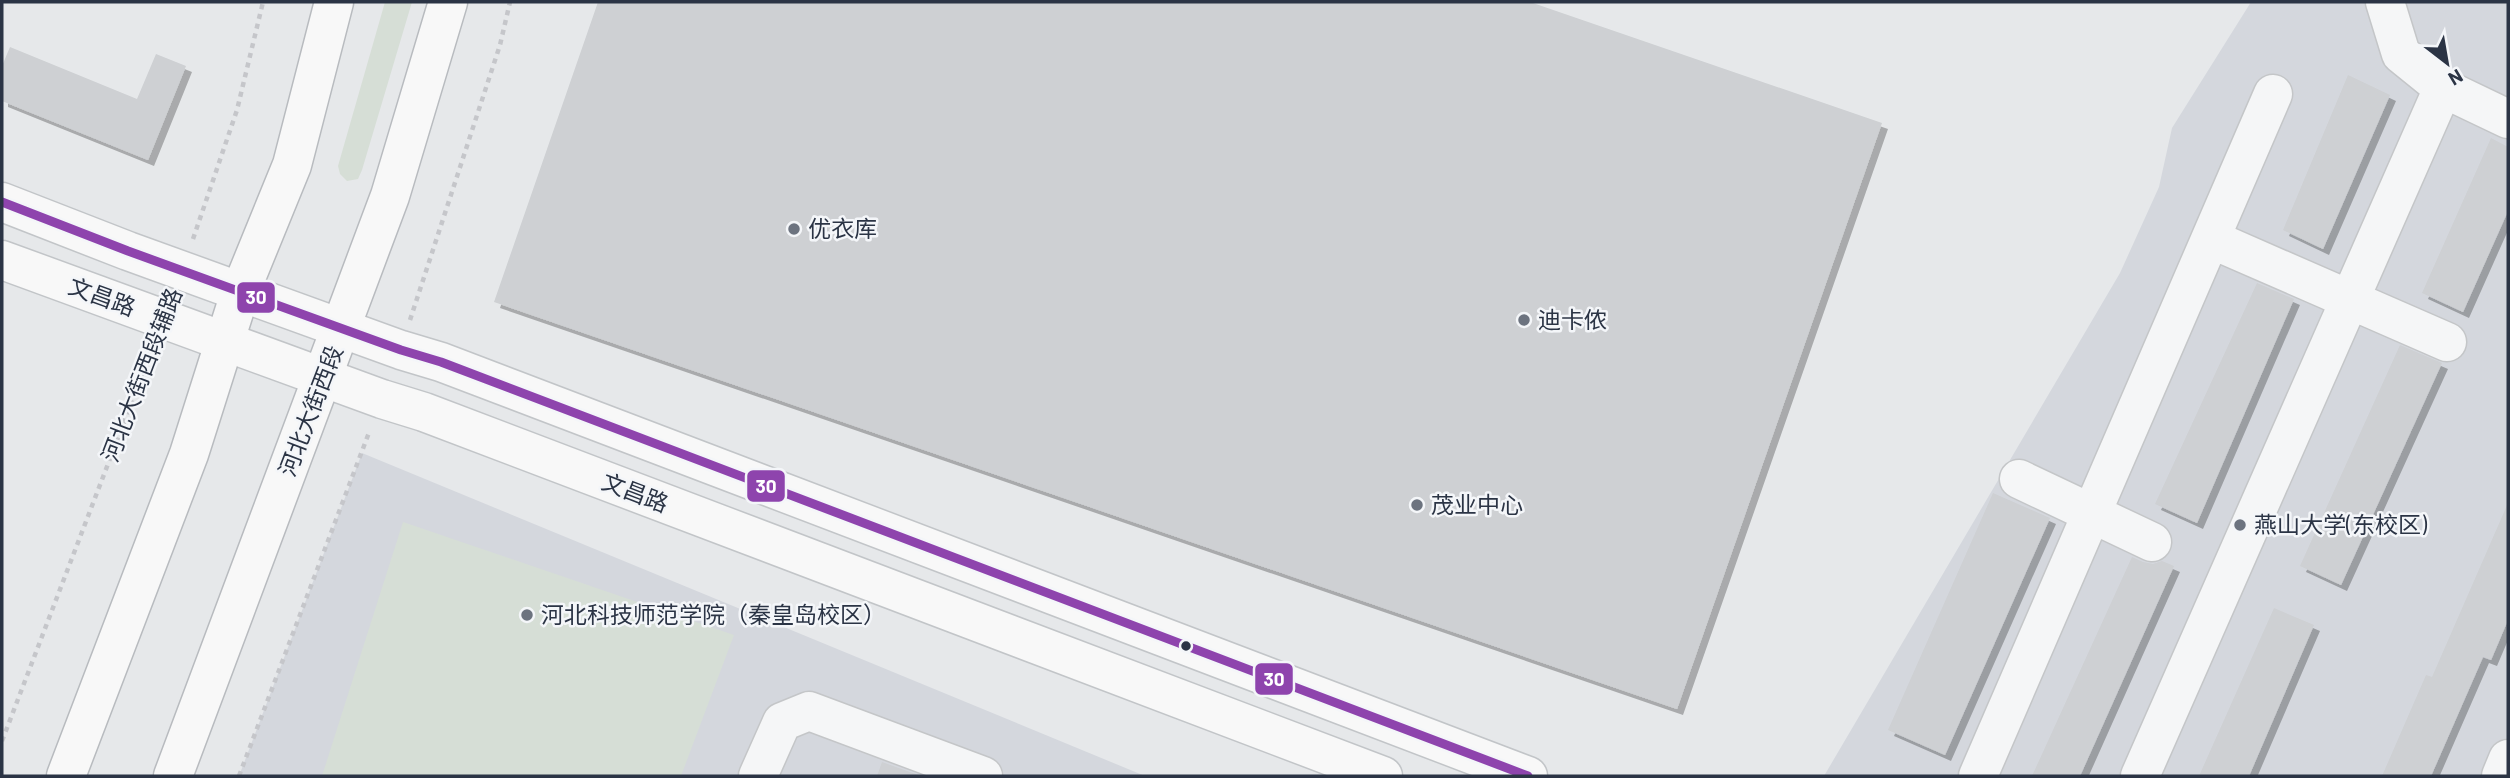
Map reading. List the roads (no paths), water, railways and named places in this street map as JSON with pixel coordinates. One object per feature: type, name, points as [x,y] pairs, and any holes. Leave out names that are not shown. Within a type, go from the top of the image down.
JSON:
[{"type":"main road","points":[[66,776],[189,454],[241,290],[292,165],[334,2]]},
{"type":"main road","name":"河北大街西段","points":[[173,776],[390,196],[448,2]]},
{"type":"main road","points":[[2,202],[128,251],[467,372],[1528,776]]},
{"type":"main road","name":"文昌路","points":[[2,260],[437,417],[1383,776]]},
{"type":"street","points":[[2385,2],[2401,54],[2443,88],[2508,119]]},
{"type":"street","points":[[2140,776],[2443,88]]},
{"type":"street","points":[[1978,776],[2273,94]]},
{"type":"street","points":[[2211,239],[2447,342]]},
{"type":"street","points":[[2019,480],[2152,542]]},
{"type":"street","points":[[758,776],[782,722],[809,711],[983,776]]},
{"type":"street","points":[[2501,776],[2508,759]]},
{"type":"place","name":"优衣库","points":[[794,229]]},
{"type":"place","name":"迪卡侬","points":[[1524,320]]},
{"type":"place","name":"茂业中心","points":[[1417,505]]},
{"type":"place","name":"燕山大学(东校区)","points":[[2240,525]]},
{"type":"place","name":"河北科技师范学院（秦皇岛校区）","points":[[527,615]]}]
